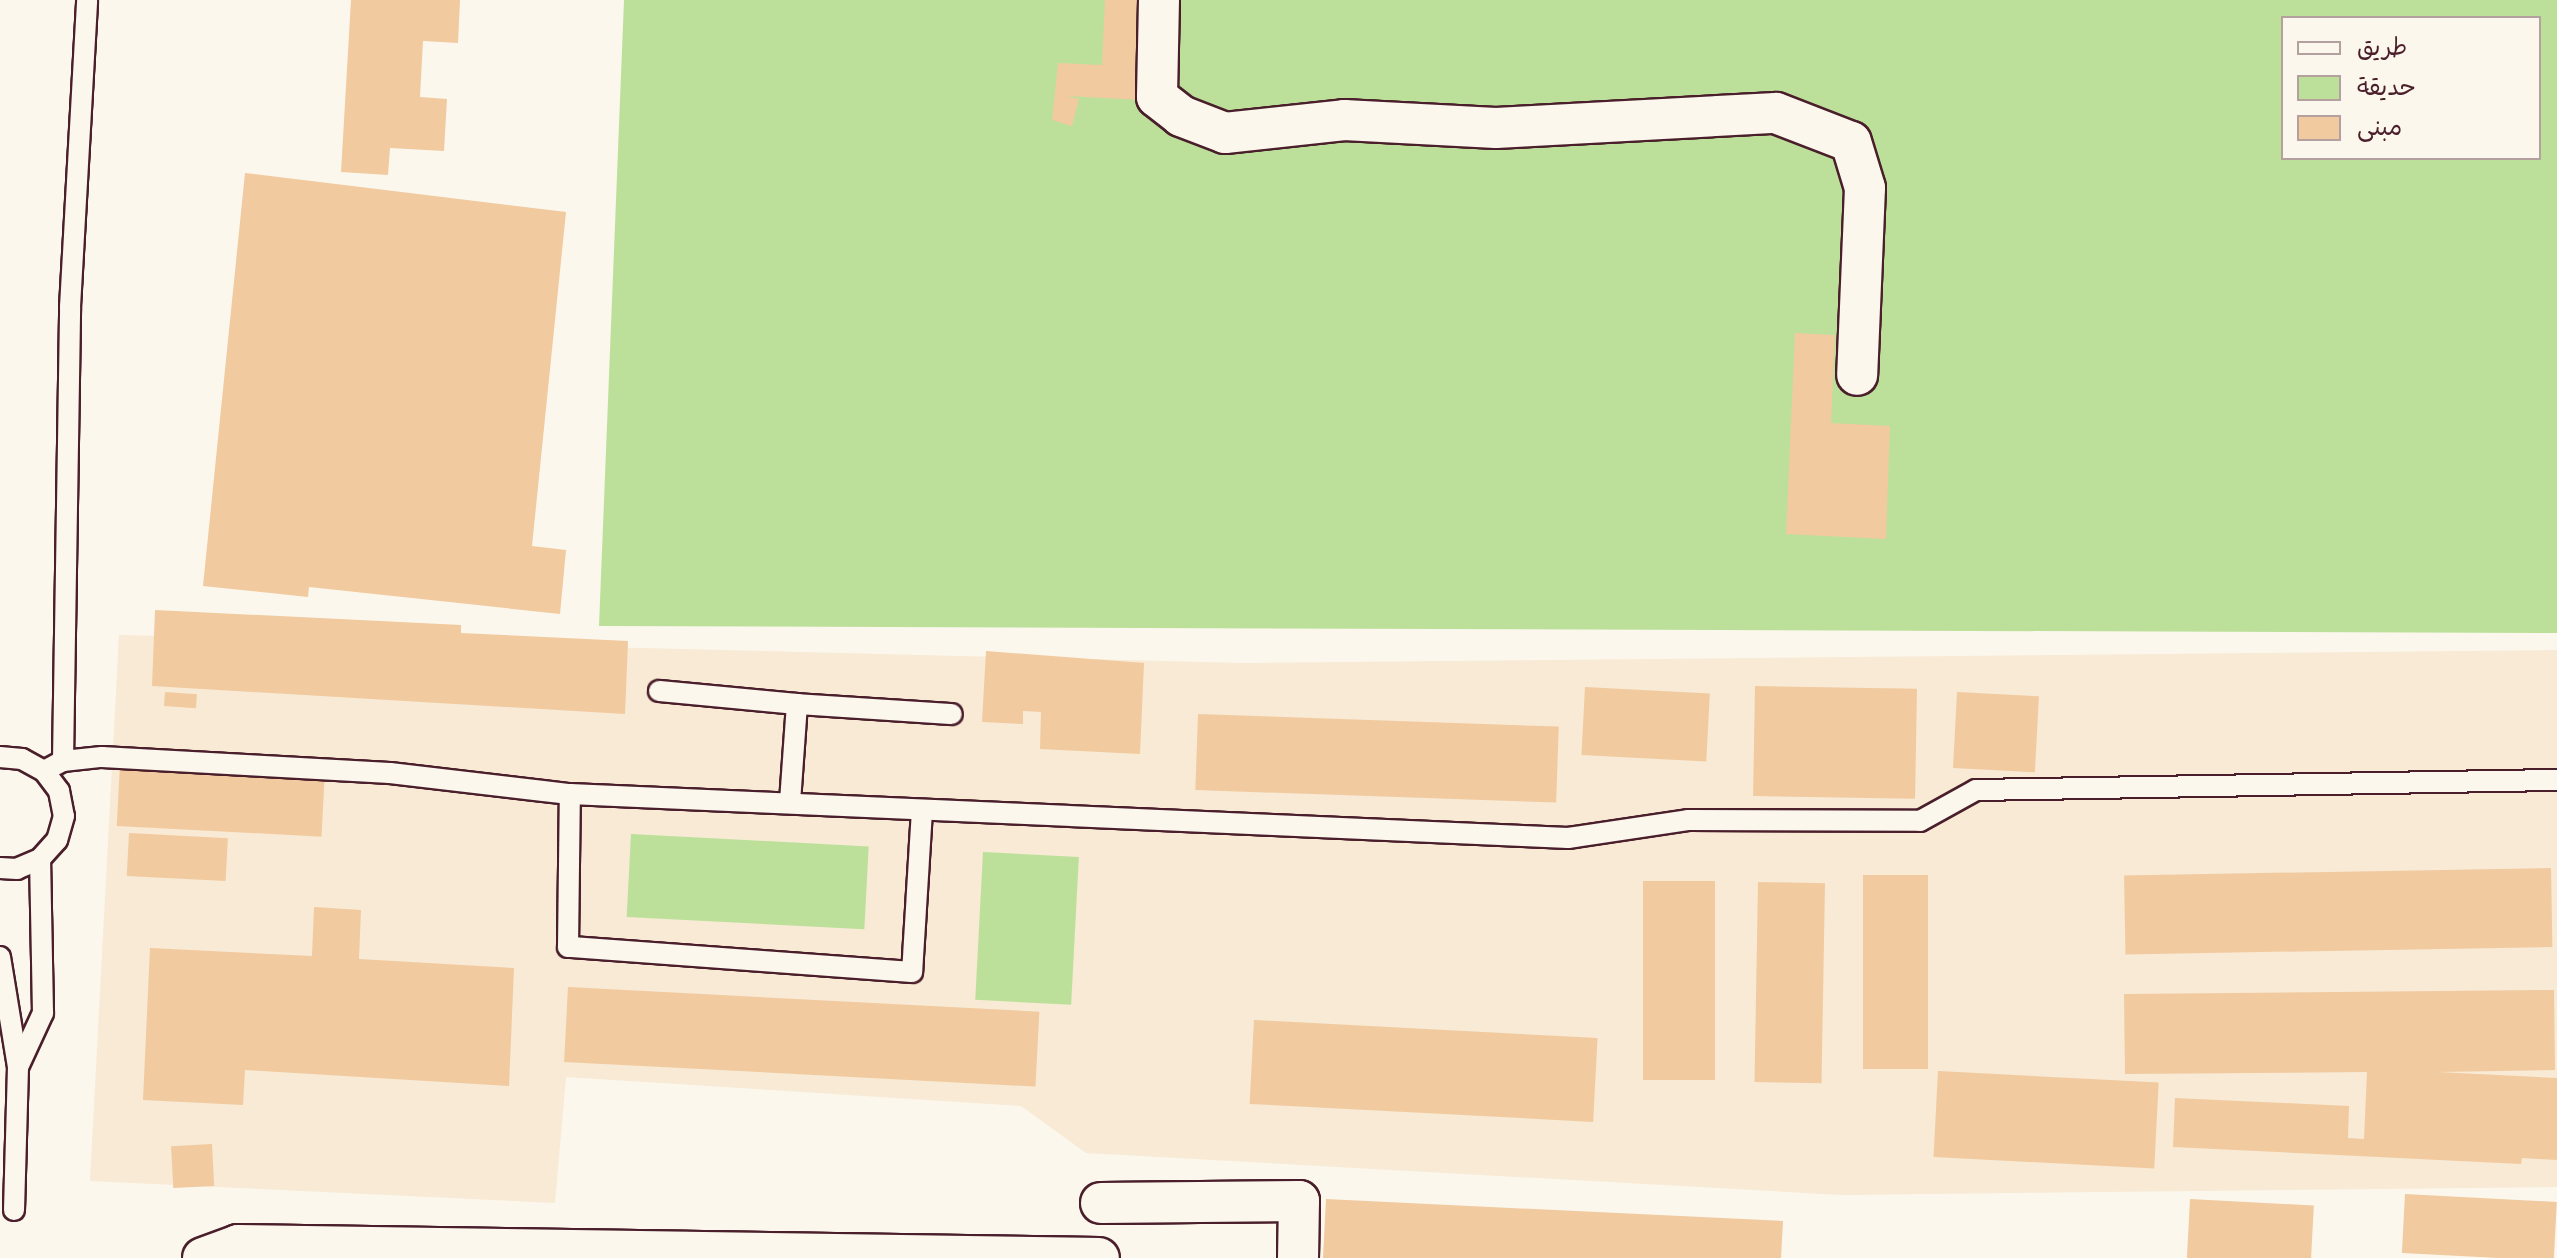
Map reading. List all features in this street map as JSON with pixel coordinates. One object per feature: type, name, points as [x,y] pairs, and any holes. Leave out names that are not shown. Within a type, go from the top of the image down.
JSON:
[{"type":"street","points":[[1159,0],[1157,97],[1181,116],[1225,133],[1344,120],[1496,128],[1776,113],[1851,142],[1865,188],[1857,375]]},
{"type":"street","points":[[1101,1203],[1299,1201],[1298,1258]]},
{"type":"street","points":[[203,1258],[238,1245],[615,1255],[1099,1258]]},
{"type":"lane","points":[[63,761],[70,307],[87,0]]},
{"type":"lane","points":[[659,691],[952,714]]},
{"type":"lane","points":[[790,802],[797,704]]},
{"type":"lane","points":[[0,757],[22,759],[44,771],[59,791],[64,816],[57,840],[40,859],[17,869],[0,868]]},
{"type":"lane","points":[[44,771],[63,761],[102,757],[307,767],[570,794],[1568,838],[1688,820],[1920,821],[1976,790],[2557,780]]},
{"type":"lane","points":[[570,794],[568,947],[912,972],[922,810]]},
{"type":"lane","points":[[18,1067],[43,1013],[40,859]]},
{"type":"lane","points":[[0,957],[18,1067],[14,1210]]},
{"type":"shaded area","points":[[119,635],[1242,663],[2557,650],[2557,1187],[1842,1195],[1086,1153],[1021,1106],[566,1077],[555,1203],[90,1181]]},
{"type":"green space","points":[[624,0],[2557,0],[2557,633],[599,626]]},
{"type":"green space","points":[[631,834],[869,846],[864,929],[627,917]]},
{"type":"green space","points":[[983,852],[1079,857],[1071,1005],[975,1000]]},
{"type":"building","points":[[351,0],[460,0],[458,43],[423,41],[420,97],[447,99],[444,151],[390,148],[388,175],[341,172]]},
{"type":"building","points":[[1105,0],[1146,0],[1141,100],[1067,96],[1079,99],[1072,126],[1052,120],[1058,63],[1102,65]]},
{"type":"building","points":[[245,173],[566,212],[532,546],[566,550],[560,614],[309,587],[308,597],[203,586]]},
{"type":"building","points":[[1795,333],[1835,335],[1831,423],[1890,426],[1886,539],[1786,534]]},
{"type":"building","points":[[155,610],[461,625],[461,633],[628,641],[625,714],[152,686]]},
{"type":"building","points":[[986,651],[1144,663],[1140,754],[1040,749],[1041,712],[1023,711],[1023,724],[982,722]]},
{"type":"building","points":[[1755,686],[1917,689],[1915,799],[1753,796]]},
{"type":"building","points":[[1585,687],[1710,694],[1706,761],[1581,755]]},
{"type":"building","points":[[165,692],[197,694],[196,708],[164,706]]},
{"type":"building","points":[[1957,692],[2039,696],[2035,772],[1953,768]]},
{"type":"building","points":[[1198,714],[1559,727],[1556,803],[1195,790]]},
{"type":"building","points":[[120,764],[325,775],[321,837],[117,826]]},
{"type":"building","points":[[129,833],[228,838],[226,881],[127,876]]},
{"type":"building","points":[[2551,868],[2552,947],[2125,954],[2124,875]]},
{"type":"building","points":[[1863,875],[1928,875],[1928,1069],[1863,1069]]},
{"type":"building","points":[[1643,881],[1715,881],[1715,1080],[1643,1080]]},
{"type":"building","points":[[1758,882],[1825,883],[1821,1083],[1755,1082]]},
{"type":"building","points":[[314,907],[361,910],[359,959],[514,968],[509,1086],[245,1070],[243,1105],[143,1100],[150,948],[312,956]]},
{"type":"building","points":[[568,987],[1039,1012],[1035,1087],[564,1062]]},
{"type":"building","points":[[2554,990],[2555,1070],[2438,1072],[2557,1078],[2557,1160],[2522,1158],[2521,1164],[2173,1147],[2175,1098],[2349,1106],[2348,1138],[2364,1139],[2367,1072],[2125,1074],[2124,994]]},
{"type":"building","points":[[1254,1020],[1598,1038],[1593,1122],[1250,1104]]},
{"type":"building","points":[[1938,1071],[2159,1083],[2154,1168],[1933,1157]]},
{"type":"building","points":[[212,1144],[214,1186],[173,1188],[171,1146]]},
{"type":"building","points":[[2405,1194],[2557,1202],[2554,1258],[2402,1253]]},
{"type":"building","points":[[1326,1199],[1783,1221],[1781,1258],[1323,1258]]},
{"type":"building","points":[[2190,1199],[2314,1205],[2311,1258],[2187,1258]]}]
